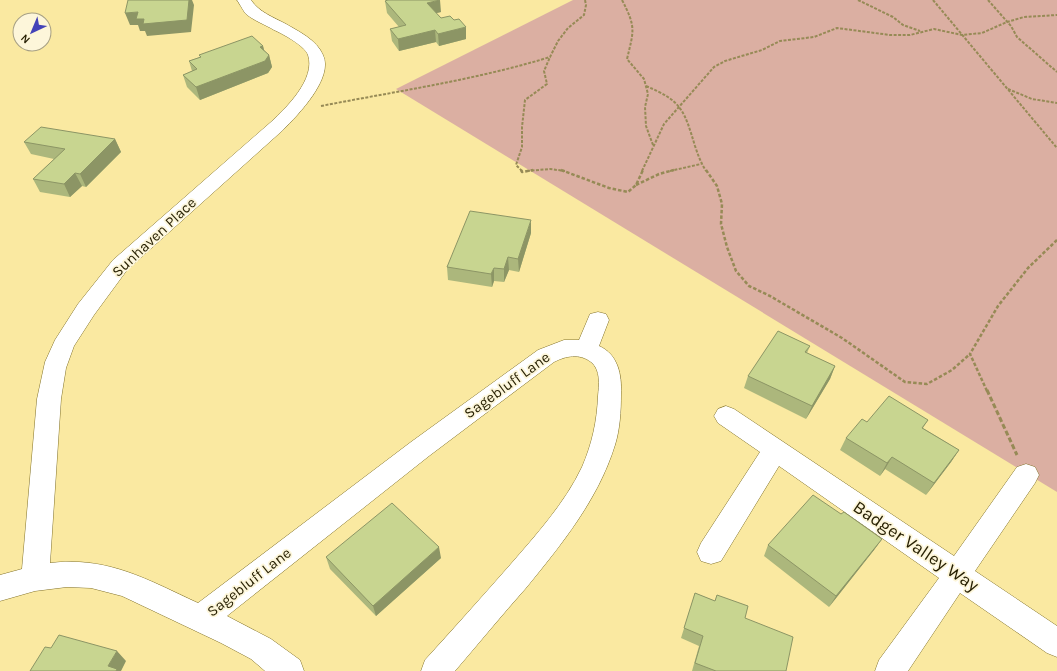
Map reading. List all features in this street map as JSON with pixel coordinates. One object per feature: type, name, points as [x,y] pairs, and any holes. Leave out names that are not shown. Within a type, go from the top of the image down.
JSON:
[{"type":"street","name":"Sunhaven Place","points":[[35,578],[49,399],[52,378],[58,357],[74,330],[120,265],[248,153],[289,113],[306,93],[314,78],[317,64],[316,55],[304,41],[247,6]]},
{"type":"street","points":[[586,350],[598,320]]},
{"type":"street","name":"Sagebluff Lane","points":[[201,619],[420,449],[546,356],[569,347],[586,350],[602,358],[607,365],[610,374],[611,403],[608,430],[595,468],[561,524],[436,671]]},
{"type":"street","name":"Badger Valley Way","points":[[726,416],[1057,643]]},
{"type":"street","points":[[711,552],[775,450]]},
{"type":"street","points":[[890,671],[1026,475]]},
{"type":"street","points":[[0,588],[35,578],[67,574],[91,575],[126,584],[231,633],[261,649],[289,671]]},
{"type":"path","points":[[585,0],[586,5],[584,15],[568,28],[558,41],[550,57],[544,71],[547,84],[525,100],[522,128],[522,147],[516,165],[522,172],[554,169],[581,177],[614,191],[628,192],[636,185],[659,174],[701,164]]},
{"type":"path","points":[[622,0],[630,15],[634,31],[628,59],[644,79],[648,94],[645,107],[646,126],[653,146]]},
{"type":"path","points":[[858,0],[893,17],[903,25],[920,31]]},
{"type":"path","points":[[933,0],[1057,148]]},
{"type":"path","points":[[988,0],[1007,22],[1017,37],[1057,72]]},
{"type":"path","points":[[636,185],[664,124],[714,67],[725,61],[743,57],[780,41],[814,37],[837,28],[890,35],[910,35],[920,31],[934,29],[962,35],[982,33],[1007,22],[1024,17],[1057,15]]},
{"type":"path","points":[[289,113],[357,98],[454,82],[522,67],[550,57]]},
{"type":"path","points":[[646,86],[665,94],[679,106],[686,116],[701,164],[717,186],[722,204],[722,224],[727,247],[736,271],[749,286],[770,296],[842,338],[905,382],[927,384],[952,370],[970,354],[998,306],[1028,268],[1057,240]]},
{"type":"path","points":[[1006,88],[1021,96],[1057,103]]},
{"type":"path","points":[[970,354],[1026,475]]},
{"type":"shaded area","points":[[573,0],[1057,0],[1057,492],[396,89]]},
{"type":"building","points":[[128,0],[189,0],[187,20],[143,24],[144,19],[136,19],[138,12],[125,13]]},
{"type":"building","points":[[440,0],[427,3],[441,18],[450,16],[454,20],[459,19],[466,27],[438,34],[435,30],[398,39],[390,29],[406,25],[385,1]]},
{"type":"building","points":[[252,36],[263,46],[260,47],[269,55],[265,61],[196,87],[183,75],[197,69],[189,61],[201,57],[199,55]]},
{"type":"building","points":[[41,127],[115,139],[80,174],[75,173],[64,184],[33,179],[65,149],[24,142]]},
{"type":"building","points":[[470,211],[531,220],[518,259],[508,257],[504,269],[494,268],[491,274],[447,267]]},
{"type":"building","points":[[778,331],[810,346],[805,352],[835,366],[812,406],[748,376]]},
{"type":"building","points":[[889,396],[928,420],[922,428],[959,450],[934,483],[892,457],[887,463],[846,438],[862,419],[867,422]]},
{"type":"building","points":[[813,495],[841,514],[844,512],[882,539],[836,596],[768,545]]},
{"type":"building","points":[[392,503],[439,547],[373,606],[326,557]]},
{"type":"building","points":[[695,593],[715,601],[717,595],[748,606],[745,618],[793,637],[786,671],[716,671],[695,663],[703,636],[684,628]]},
{"type":"building","points":[[59,635],[117,651],[108,666],[117,669],[116,671],[30,671],[45,647],[51,648]]}]
